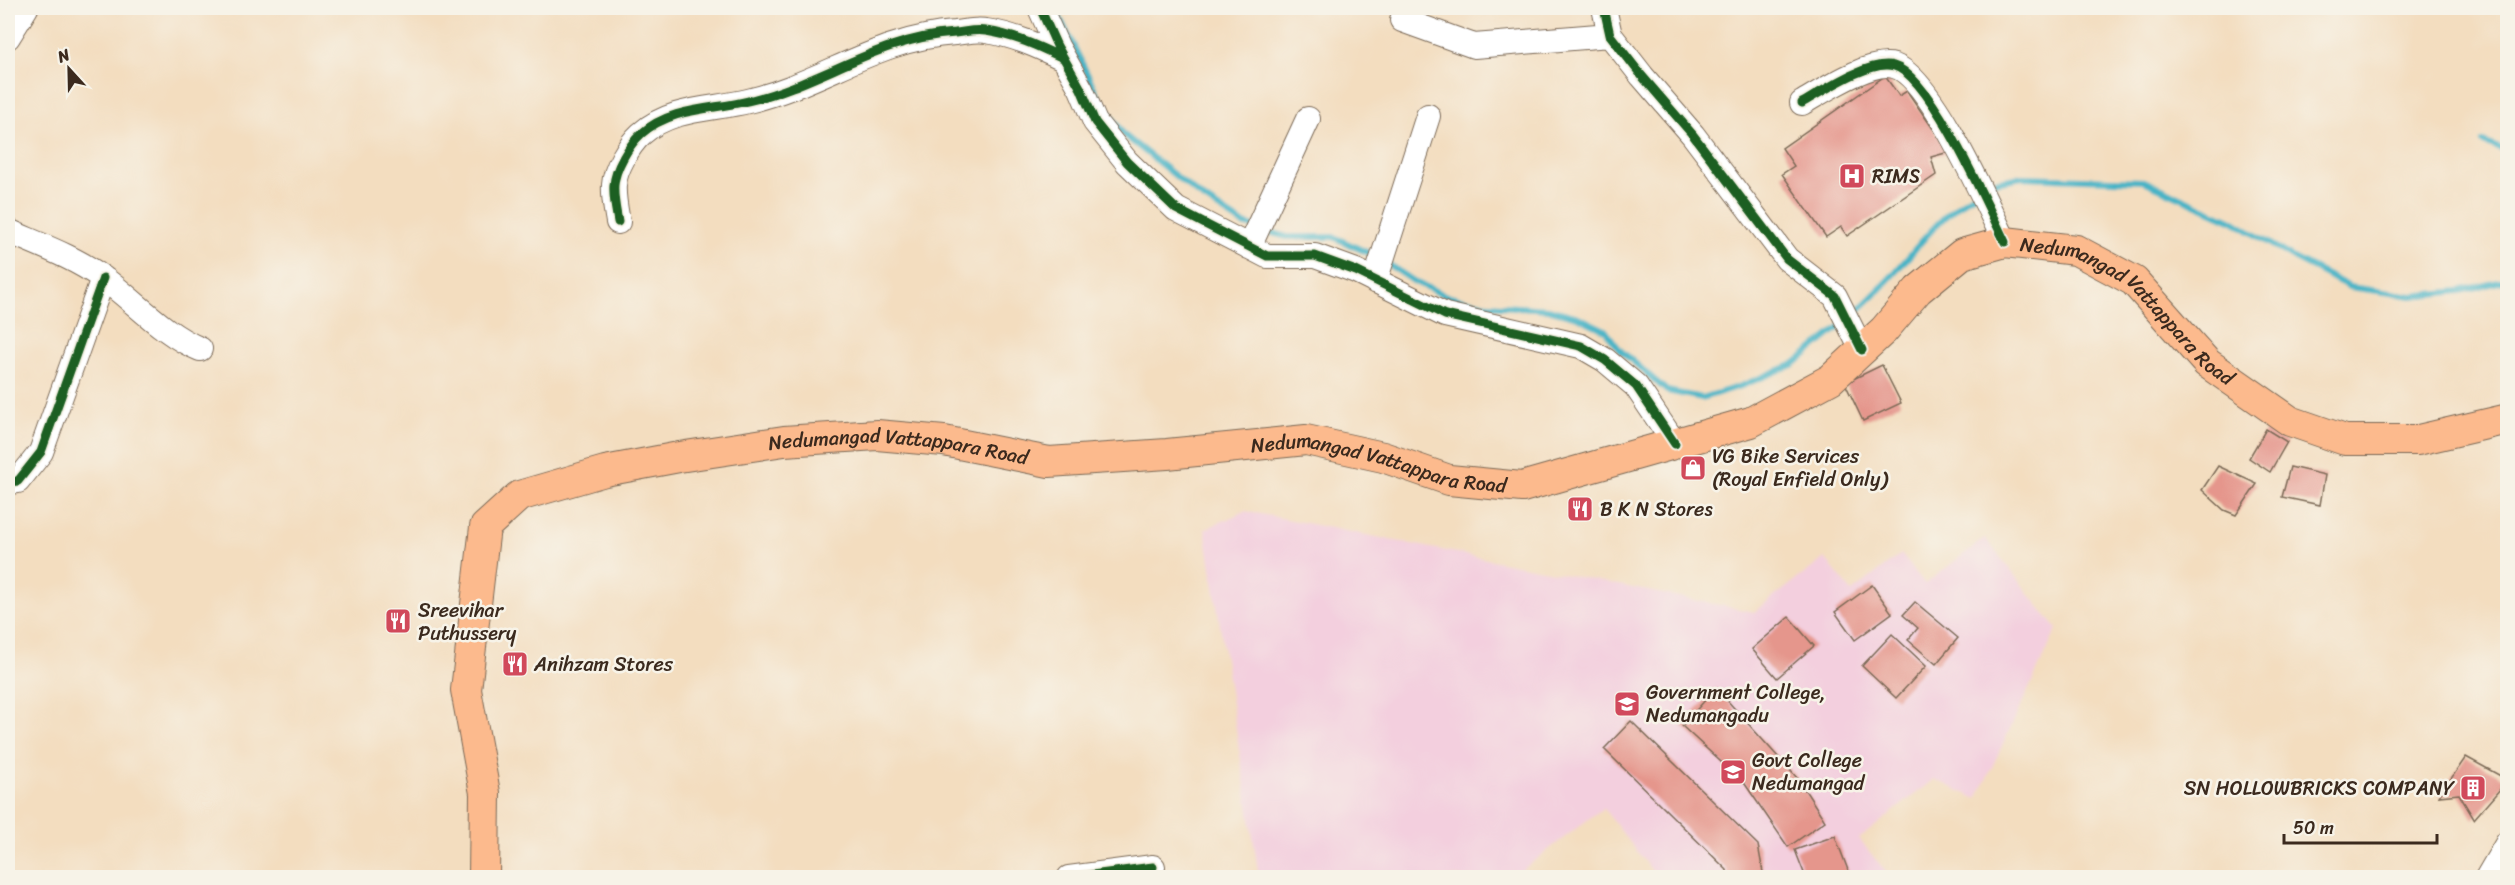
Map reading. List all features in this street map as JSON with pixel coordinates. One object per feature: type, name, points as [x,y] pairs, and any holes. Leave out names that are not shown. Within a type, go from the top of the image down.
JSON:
[{"type":"main road","name":"Nedumangad Vattappara Road","points":[[484,878],[485,793],[466,690],[485,528],[519,496],[605,471],[784,441],[878,435],[944,441],[1049,462],[1167,454],[1306,440],[1383,458],[1449,480],[1522,487],[1751,422],[1831,379],[1884,330],[1918,291],[1962,255],[2005,242],[2076,250],[2134,281],[2207,363],[2290,421],[2345,440],[2418,440],[2508,419]]},
{"type":"street","points":[[8,37],[26,8]]},
{"type":"street","points":[[1040,8],[1095,122],[1127,162],[1176,209],[1267,256],[1316,256],[1375,281],[1445,315],[1581,346],[1605,360],[1636,386],[1675,444]]},
{"type":"street","points":[[1604,8],[1610,35],[1693,135],[1787,259],[1835,296],[1862,350]]},
{"type":"street","points":[[1402,20],[1474,45],[1610,35]]},
{"type":"street","points":[[618,222],[614,185],[618,168],[644,132],[674,115],[748,101],[794,87],[877,50],[933,34],[984,30],[1019,38],[1063,58]]},
{"type":"street","points":[[1803,103],[1874,66],[1895,66],[1917,82],[1970,168],[2005,242]]},
{"type":"street","points":[[1375,281],[1428,116]]},
{"type":"street","points":[[1249,247],[1308,119]]},
{"type":"street","points":[[8,231],[79,262],[103,278],[183,342],[200,349]]},
{"type":"street","points":[[8,482],[18,481],[41,452],[103,278]]},
{"type":"street","points":[[2487,878],[2508,842]]},
{"type":"street","points":[[1069,878],[1153,867]]},
{"type":"shaded area","name":"Government College, Nedumangadu","points":[[1245,511],[1754,612],[1825,558],[1852,592],[1901,554],[1925,584],[1985,538],[2057,629],[1977,799],[1934,779],[1859,839],[1890,877],[1657,877],[1603,808],[1513,877],[1259,877],[1205,529]]},
{"type":"building","points":[[1885,76],[1899,96],[1907,91],[1949,152],[1931,157],[1936,175],[1847,236],[1841,227],[1826,237],[1782,174],[1794,166],[1782,148]]},
{"type":"building","points":[[1882,365],[1901,403],[1863,421],[1845,383]]},
{"type":"building","points":[[2266,429],[2287,442],[2270,472],[2249,458]]},
{"type":"building","points":[[2218,466],[2257,484],[2236,515],[2224,510],[2202,490]]},
{"type":"building","points":[[2290,467],[2325,475],[2320,505],[2282,497]]},
{"type":"building","points":[[1872,585],[1892,613],[1855,640],[1835,612]]},
{"type":"building","points":[[1915,602],[1958,638],[1936,664],[1908,640],[1918,628],[1903,615]]},
{"type":"building","points":[[1789,617],[1814,646],[1777,678],[1752,649]]},
{"type":"building","points":[[1892,634],[1926,666],[1896,698],[1862,666]]},
{"type":"building","points":[[1716,688],[1798,779],[1825,821],[1788,847],[1745,784],[1682,726]]},
{"type":"building","points":[[1631,721],[1758,845],[1764,878],[1727,878],[1727,870],[1604,749]]},
{"type":"building","name":"SN HOLLOWBRICKS COMPANY","points":[[2466,757],[2508,780],[2474,819],[2459,794],[2439,796]]},
{"type":"building","points":[[1835,836],[1851,878],[1806,878],[1795,850]]},
{"type":"waterway","points":[[1055,8],[1099,98],[1123,134],[1203,198],[1243,224],[1254,227]]},
{"type":"waterway","points":[[2483,142],[2508,151]]},
{"type":"waterway","points":[[1985,188],[1994,182],[2022,177],[2144,181],[2231,220],[2295,259],[2350,287],[2412,296],[2459,291],[2508,280]]},
{"type":"waterway","points":[[1852,316],[1884,285],[1940,222],[1976,193]]},
{"type":"waterway","points":[[1263,230],[1287,237],[1334,237],[1377,257]]},
{"type":"waterway","points":[[1385,262],[1415,282],[1449,297],[1487,305],[1548,309],[1578,317],[1605,330],[1620,350],[1667,391],[1702,398],[1741,386],[1794,364],[1842,325]]},
{"type":"cycle path","points":[[1040,8],[1095,122],[1127,162],[1176,209],[1267,256],[1315,256],[1356,271],[1445,315],[1581,346],[1605,360],[1636,386],[1675,444]]},
{"type":"cycle path","points":[[1604,8],[1610,35],[1693,135],[1787,259],[1835,296],[1862,350]]},
{"type":"cycle path","points":[[618,222],[614,190],[620,165],[636,139],[653,125],[665,119],[775,93],[874,52],[927,37],[974,30],[986,31],[1016,38],[1063,58]]},
{"type":"cycle path","points":[[1802,103],[1847,77],[1873,67],[1894,66],[1908,75],[1924,92],[1957,144],[2005,242]]},
{"type":"cycle path","points":[[8,482],[18,481],[41,452],[103,278]]},
{"type":"cycle path","points":[[1069,878],[1153,867]]},
{"type":"place","name":"RIMS","points":[[1852,176]]},
{"type":"place","name":"VG Bike Services (Royal Enfield Only)","points":[[1693,468]]},
{"type":"place","name":"B K N Stores","points":[[1580,509]]},
{"type":"place","name":"Sreevihar Puthussery","points":[[398,621]]},
{"type":"place","name":"Anihzam Stores","points":[[515,664]]},
{"type":"place","name":"Government College, Nedumangadu","points":[[1627,704]]},
{"type":"place","name":"Govt College Nedumangad","points":[[1733,772]]},
{"type":"place","name":"SN HOLLOWBRICKS COMPANY","points":[[2473,788]]}]
